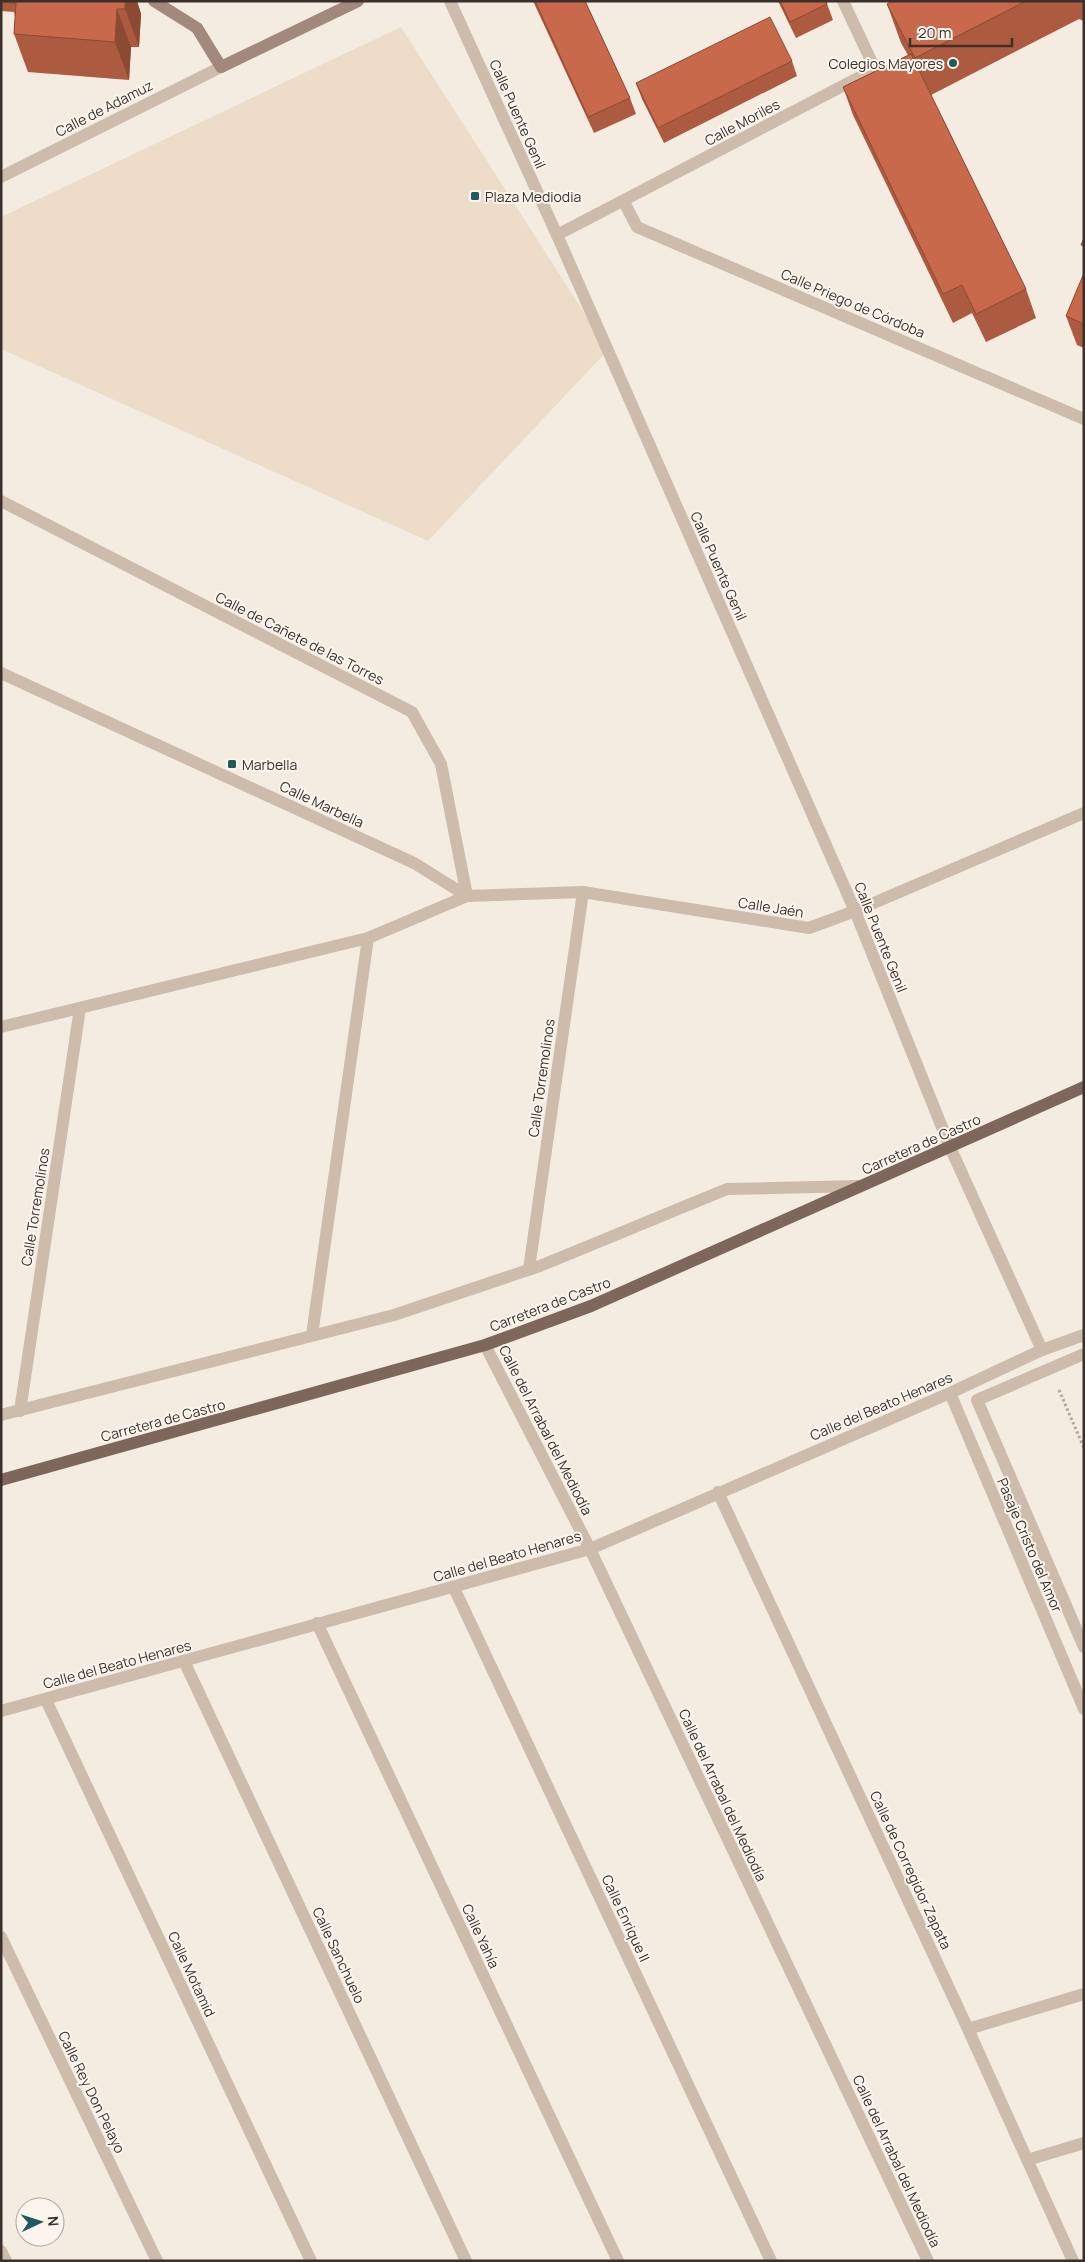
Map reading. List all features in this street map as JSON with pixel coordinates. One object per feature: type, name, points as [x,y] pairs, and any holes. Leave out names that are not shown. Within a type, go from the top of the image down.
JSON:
[{"type":"main road","points":[[154,1],[197,28],[221,67],[358,1]]},
{"type":"main road","name":"Carretera de Castro","points":[[1,1480],[485,1345],[591,1306],[1084,1086]]},
{"type":"street","name":"Calle Puente Genil","points":[[450,1],[557,236],[855,911],[950,1147]]},
{"type":"street","name":"Calle Moriles","points":[[557,236],[875,68],[843,1]]},
{"type":"street","name":"Calle de Adamuz","points":[[1,177],[221,67]]},
{"type":"street","name":"Calle Priego de Córdoba","points":[[624,202],[637,227],[1084,419]]},
{"type":"street","name":"Calle de Cañete de las Torres","points":[[1,501],[412,712],[441,764],[467,896]]},
{"type":"street","name":"Calle Marbella","points":[[1,673],[414,863],[467,896]]},
{"type":"street","name":"Calle Jaén","points":[[583,892],[810,928],[855,911],[1084,813]]},
{"type":"street","points":[[1,1027],[368,938],[467,896],[583,892]]},
{"type":"street","name":"Calle Torremolinos","points":[[529,1269],[583,892]]},
{"type":"street","points":[[312,1335],[368,938]]},
{"type":"street","name":"Calle Torremolinos","points":[[20,1411],[80,1008]]},
{"type":"street","points":[[950,1147],[1042,1350]]},
{"type":"street","points":[[1,1415],[394,1315],[529,1269],[727,1189],[862,1186]]},
{"type":"street","name":"Calle del Beato Henares","points":[[1,1711],[454,1588],[590,1549],[950,1393],[1042,1350],[1084,1335]]},
{"type":"street","name":"Calle del Arrabal del Mediodía","points":[[485,1345],[590,1549],[928,2261]]},
{"type":"street","points":[[1084,1354],[977,1400],[1084,1647]]},
{"type":"street","name":"Pasaje Cristo del Amor","points":[[950,1393],[1084,1709]]},
{"type":"street","name":"Calle de Corregidor Zapata","points":[[718,1492],[968,2029],[1073,2261]]},
{"type":"street","name":"Calle Enrique II","points":[[454,1588],[771,2261]]},
{"type":"street","name":"Calle Yahía","points":[[317,1624],[618,2261]]},
{"type":"street","name":"Calle Sanchuelo","points":[[184,1661],[466,2261]]},
{"type":"street","name":"Calle Motamid","points":[[46,1700],[312,2261]]},
{"type":"street","name":"Calle Rey Don Pelayo","points":[[1,1936],[156,2261]]},
{"type":"street","points":[[968,2029],[1084,1994]]},
{"type":"street","points":[[1027,2160],[1084,2143]]},
{"type":"street","points":[[1,2251],[6,2261]]},
{"type":"path","points":[[1050,1369],[1084,1448]]},
{"type":"shaded area","points":[[401,27],[608,350],[428,541],[1,349],[1,217]]},
{"type":"building","points":[[10,1],[125,1],[125,9],[117,9],[115,42],[14,34],[16,3],[10,3]]},
{"type":"building","points":[[535,1],[585,1],[630,98],[588,117]]},
{"type":"building","points":[[780,1],[826,1],[827,4],[790,22]]},
{"type":"building","points":[[893,1],[1026,1],[915,58],[887,4]]},
{"type":"building","points":[[770,17],[792,61],[658,128],[636,83]]},
{"type":"building","points":[[911,54],[1026,289],[976,314],[962,285],[943,294],[843,87]]},
{"type":"building","points":[[1084,273],[1084,324],[1066,316]]},
{"type":"place","name":"Colegios Mayores","points":[[953,63]]},
{"type":"place","name":"Plaza Mediodia","points":[[475,196]]},
{"type":"place","name":"Marbella","points":[[232,764]]}]
